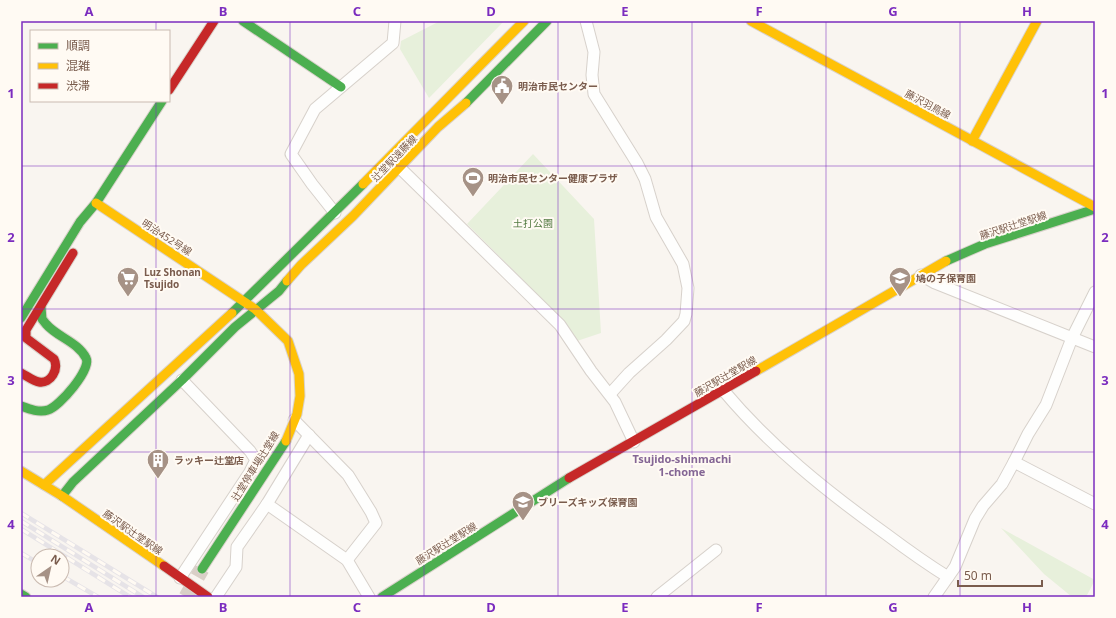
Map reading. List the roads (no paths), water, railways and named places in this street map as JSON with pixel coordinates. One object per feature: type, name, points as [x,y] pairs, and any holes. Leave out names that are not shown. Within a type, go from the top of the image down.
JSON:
[{"type":"street","points":[[170,88],[214,21]]},
{"type":"street","points":[[243,21],[341,86]]},
{"type":"street","points":[[335,213],[290,154],[315,109],[393,44],[395,21]]},
{"type":"street","name":"辻堂駅遠藤線","points":[[245,301],[335,213],[524,21]]},
{"type":"street","name":"辻堂駅遠藤線","points":[[255,309],[278,291],[302,265],[400,168],[438,127],[474,96],[547,21]]},
{"type":"street","points":[[586,21],[594,52],[592,75],[594,94],[640,168],[645,179],[656,217],[683,264],[688,288],[684,321],[666,340],[629,373],[610,394]]},
{"type":"street","name":"藤沢羽鳥線","points":[[751,21],[1095,208]]},
{"type":"street","points":[[972,141],[1037,21]]},
{"type":"street","points":[[21,318],[80,222],[96,203],[161,102]]},
{"type":"street","points":[[400,168],[560,324],[591,371],[610,394],[634,442]]},
{"type":"street","points":[[88,227],[96,203]]},
{"type":"street","name":"明治452号線","points":[[96,203],[245,301]]},
{"type":"street","name":"藤沢駅辻堂駅線","points":[[382,597],[551,489],[939,264],[985,244],[1095,208]]},
{"type":"street","points":[[21,373],[38,382],[46,381],[51,377],[56,368],[55,361],[51,356],[32,344],[26,338],[26,330],[76,247]]},
{"type":"street","points":[[921,275],[935,283],[1095,347]]},
{"type":"street","points":[[28,293],[40,286]]},
{"type":"street","points":[[934,597],[955,567],[975,519],[983,506],[1002,484],[1028,434],[1046,405],[1072,338],[1095,292]]},
{"type":"street","points":[[44,485],[245,301]]},
{"type":"street","name":"辻堂停車場辻堂線","points":[[202,569],[286,440],[294,420],[300,396],[299,374],[288,341],[245,301]]},
{"type":"street","points":[[21,406],[44,412],[53,408],[62,399],[85,369],[87,361],[84,354],[46,326],[43,321],[41,307]]},
{"type":"street","points":[[62,496],[73,482],[255,309]]},
{"type":"street","points":[[180,578],[250,472],[256,460],[250,451],[182,380]]},
{"type":"street","points":[[723,390],[740,411],[770,442],[826,490],[926,563],[948,577]]},
{"type":"street","points":[[294,420],[348,475],[376,523],[347,560]]},
{"type":"street","points":[[216,597],[236,567],[237,547],[267,504],[309,435]]},
{"type":"street","points":[[1014,462],[1095,504]]},
{"type":"street","name":"藤沢駅辻堂駅線","points":[[21,471],[62,496],[208,597]]},
{"type":"street","points":[[267,504],[347,560],[369,597]]},
{"type":"street","points":[[657,597],[716,550]]},
{"type":"street","points":[[21,594],[26,597]]},
{"type":"tunnel","points":[[186,597],[202,569]]},
{"type":"railway","points":[[21,513],[157,597]]},
{"type":"railway","points":[[21,521],[143,597]]},
{"type":"railway","points":[[21,529],[130,597]]},
{"type":"railway","points":[[21,553],[30,558]]},
{"type":"railway","points":[[70,581],[98,597]]},
{"type":"place","name":"明治市民センター","points":[[502,106]]},
{"type":"place","name":"明治市民センター健康プラザ","points":[[473,198]]},
{"type":"place","name":"Luz Shonan Tsujido","points":[[128,298]]},
{"type":"place","name":"鳩の子保育園","points":[[900,298]]},
{"type":"place","name":"ラッキー辻堂店","points":[[158,480]]},
{"type":"place","name":"ブリーズキッズ保育園","points":[[523,522]]},
{"type":"district","name":"Tsujido-shinmachi 1-chome","points":[[682,465]]},
{"type":"park label","name":"土打公園","points":[[533,223]]}]
